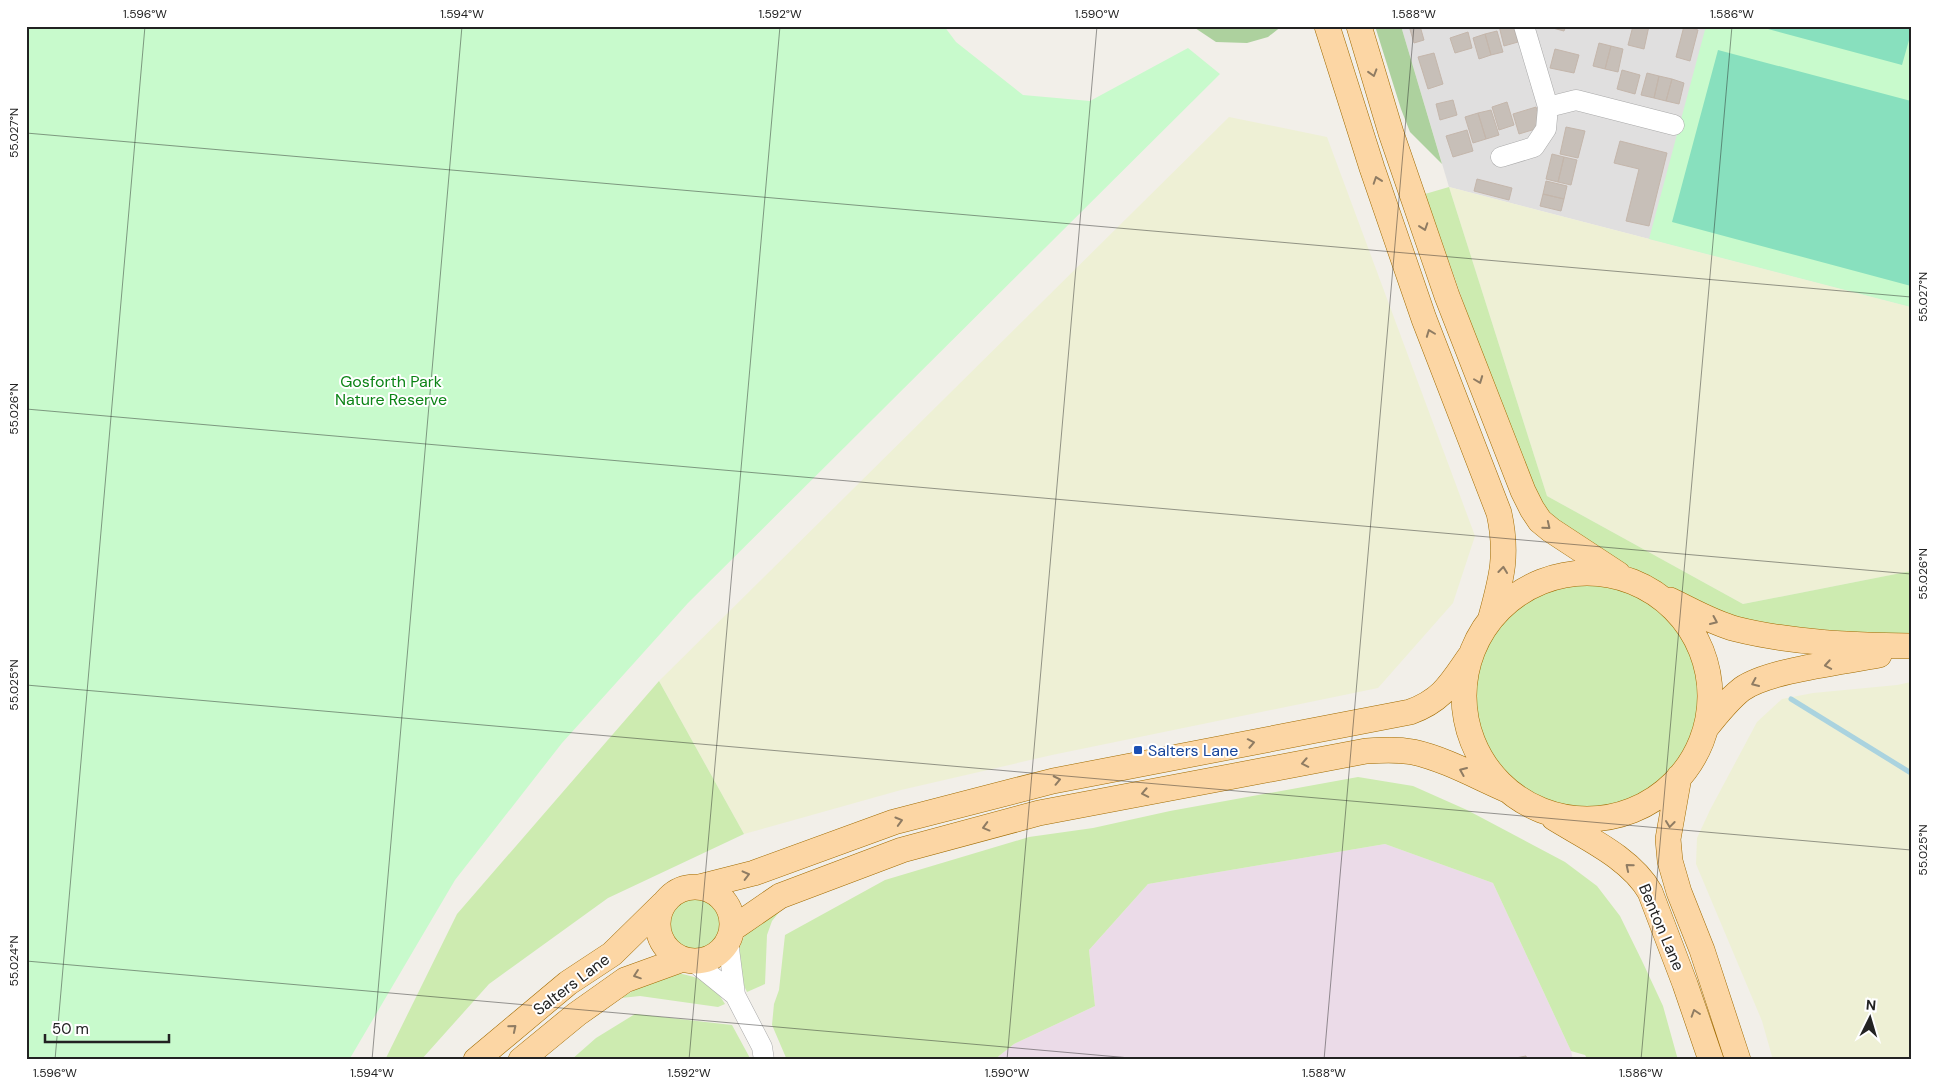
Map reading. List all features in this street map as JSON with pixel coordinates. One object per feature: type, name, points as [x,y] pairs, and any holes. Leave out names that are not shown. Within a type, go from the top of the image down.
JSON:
[{"type":"main road","points":[[1327,26],[1372,168],[1424,319],[1499,513],[1504,534],[1504,553],[1502,577],[1491,617]]},
{"type":"main road","points":[[1359,26],[1391,133],[1447,296],[1523,491],[1540,521],[1626,579],[1716,622],[1735,629],[1848,644],[1911,648]]},
{"type":"main road","points":[[1626,579],[1605,574],[1584,573],[1563,575],[1542,581],[1506,602],[1491,617],[1475,642],[1465,676],[1463,697],[1465,718],[1471,739],[1480,758],[1492,775],[1507,790],[1524,802],[1543,811],[1580,819],[1617,815],[1651,801],[1666,790],[1690,762],[1706,729],[1710,690],[1707,671],[1702,652],[1694,635],[1670,604],[1654,593]]},
{"type":"main road","points":[[1706,729],[1727,702],[1743,688],[1758,680],[1911,648]]},
{"type":"main road","points":[[1470,656],[1448,688],[1436,700],[1410,712],[1053,781],[894,822],[754,873],[699,887],[682,888],[670,896],[663,904],[658,917],[661,939],[667,949],[688,960],[706,959],[722,949],[730,935],[780,896],[902,850],[1039,813],[1366,751],[1392,750],[1413,752],[1434,758],[1507,790]]},
{"type":"main road","name":"Benton Lane","points":[[1679,776],[1668,838],[1670,861],[1679,892],[1702,950],[1738,1060]]},
{"type":"main road","name":"Benton Lane","points":[[1543,811],[1617,857],[1643,880],[1650,892],[1685,984],[1710,1060]]},
{"type":"main road","points":[[699,887],[709,889],[723,899],[731,913],[730,935]]},
{"type":"main road","name":"Salters Lane","points":[[476,1060],[568,983],[612,954],[663,904]]},
{"type":"main road","name":"Salters Lane","points":[[522,1060],[577,1014],[625,980],[688,960]]},
{"type":"street","points":[[1501,157],[1534,146],[1546,129],[1548,107],[1524,26]]},
{"type":"street","points":[[1548,107],[1576,100],[1674,125]]},
{"type":"street","points":[[730,935],[735,995],[762,1047],[764,1060]]},
{"type":"street","points":[[688,960],[735,995]]},
{"type":"shaded area","points":[[1401,26],[1911,26],[1911,307],[1449,187]]},
{"type":"shaded area","points":[[1385,844],[1493,883],[1571,1051],[1573,1060],[994,1060],[1014,1044],[1095,1006],[1089,950],[1148,884]]},
{"type":"green space","name":"Gosforth Park Nature Reserve","points":[[26,26],[944,26],[956,42],[1023,95],[1090,101],[1188,48],[1220,74],[688,603],[562,743],[455,880],[349,1060],[26,1060]]},
{"type":"green space","points":[[1192,26],[1282,26],[1268,37],[1247,43],[1216,42]]},
{"type":"green space","points":[[1375,26],[1401,26],[1442,164],[1410,132]]},
{"type":"green space","points":[[1706,26],[1911,26],[1911,307],[1649,239]]},
{"type":"green space","points":[[1757,26],[1911,26],[1911,33],[1902,65]]},
{"type":"green space","points":[[1718,50],[1911,101],[1911,286],[1672,222]]},
{"type":"green space","points":[[1229,117],[1327,137],[1475,536],[1453,603],[1378,688],[1052,755],[901,790],[744,834],[659,681]]},
{"type":"green space","points":[[1449,187],[1911,307],[1911,571],[1743,604],[1547,496]]},
{"type":"green space","points":[[1449,187],[1547,496],[1743,604],[1911,571],[1911,634],[1882,635],[1742,622],[1712,612],[1571,535],[1533,499],[1425,194]]},
{"type":"green space","points":[[1586,583],[1608,585],[1639,596],[1665,616],[1685,642],[1696,673],[1698,695],[1696,717],[1685,748],[1665,774],[1639,794],[1608,805],[1586,807],[1564,805],[1533,794],[1507,774],[1487,748],[1476,717],[1474,695],[1476,673],[1487,642],[1507,616],[1533,596],[1564,585]]},
{"type":"green space","points":[[659,681],[744,834],[608,898],[489,984],[421,1060],[385,1060],[457,914]]},
{"type":"green space","points":[[1911,682],[1911,1060],[1773,1060],[1762,1021],[1696,864],[1697,838],[1757,722],[1782,699],[1813,693]]},
{"type":"green space","points":[[1358,777],[1413,786],[1467,810],[1565,862],[1597,886],[1620,916],[1643,963],[1663,1006],[1678,1060],[1588,1060],[1585,1055],[1571,1051],[1493,883],[1385,844],[1148,884],[1089,950],[1095,1006],[1014,1044],[994,1060],[787,1060],[772,1025],[774,1004],[779,990],[785,935],[885,880],[1029,837],[1093,828],[1170,811]]},
{"type":"green space","points":[[689,898],[699,898],[713,905],[720,919],[720,929],[713,943],[699,950],[689,950],[679,946],[672,939],[668,929],[668,919],[672,909],[679,902]]},
{"type":"green space","points":[[784,906],[772,921],[767,935],[765,984],[747,992],[739,967],[741,943],[751,928]]},
{"type":"green space","points":[[675,973],[691,976],[704,982],[716,991],[725,1004],[718,1007],[640,996],[621,998],[657,977]]},
{"type":"green space","points":[[635,1014],[732,1025],[751,1060],[571,1060],[596,1038]]},
{"type":"building","points":[[1409,26],[1420,26],[1424,40],[1414,43]]},
{"type":"building","points":[[1499,26],[1513,26],[1518,42],[1504,46]]},
{"type":"building","points":[[1545,26],[1566,26],[1564,31]]},
{"type":"building","points":[[1633,26],[1649,26],[1644,49],[1628,45]]},
{"type":"building","points":[[1684,26],[1698,30],[1690,61],[1676,57]]},
{"type":"building","points":[[1497,31],[1503,52],[1491,55],[1485,34]]},
{"type":"building","points":[[1468,32],[1472,48],[1455,53],[1450,38]]},
{"type":"building","points":[[1485,34],[1491,55],[1479,59],[1473,38]]},
{"type":"building","points":[[1599,43],[1611,46],[1605,69],[1593,66]]},
{"type":"building","points":[[1611,46],[1623,49],[1618,72],[1605,69]]},
{"type":"building","points":[[1555,49],[1579,55],[1574,73],[1550,68]]},
{"type":"building","points":[[1434,53],[1443,84],[1428,89],[1418,57]]},
{"type":"building","points":[[1622,70],[1640,75],[1635,94],[1617,89]]},
{"type":"building","points":[[1647,73],[1659,76],[1654,98],[1641,95]]},
{"type":"building","points":[[1659,76],[1672,79],[1666,101],[1654,98]]},
{"type":"building","points":[[1672,79],[1684,83],[1679,104],[1666,101]]},
{"type":"building","points":[[1453,100],[1457,115],[1440,120],[1436,104]]},
{"type":"building","points":[[1507,102],[1514,125],[1499,130],[1492,107]]},
{"type":"building","points":[[1536,107],[1542,127],[1519,134],[1513,114]]},
{"type":"building","points":[[1491,110],[1499,135],[1486,139],[1478,113]]},
{"type":"building","points":[[1478,113],[1486,139],[1473,143],[1465,117]]},
{"type":"building","points":[[1566,127],[1585,131],[1578,158],[1560,154]]},
{"type":"building","points":[[1467,130],[1473,151],[1453,157],[1446,136]]},
{"type":"building","points":[[1620,141],[1667,153],[1649,226],[1626,221],[1639,169],[1614,163]]},
{"type":"building","points":[[1552,154],[1564,157],[1558,182],[1546,179]]},
{"type":"building","points":[[1564,157],[1577,160],[1571,185],[1558,182]]},
{"type":"building","points":[[1477,179],[1512,188],[1509,200],[1474,191]]},
{"type":"building","points":[[1546,181],[1567,186],[1564,199],[1543,194]]},
{"type":"building","points":[[1543,194],[1564,199],[1561,211],[1540,206]]},
{"type":"building","points":[[1526,1056],[1527,1060],[1505,1060]]},
{"type":"waterway","points":[[1791,699],[1911,773]]},
{"type":"place","name":"Salters Lane","points":[[1138,750]]}]
